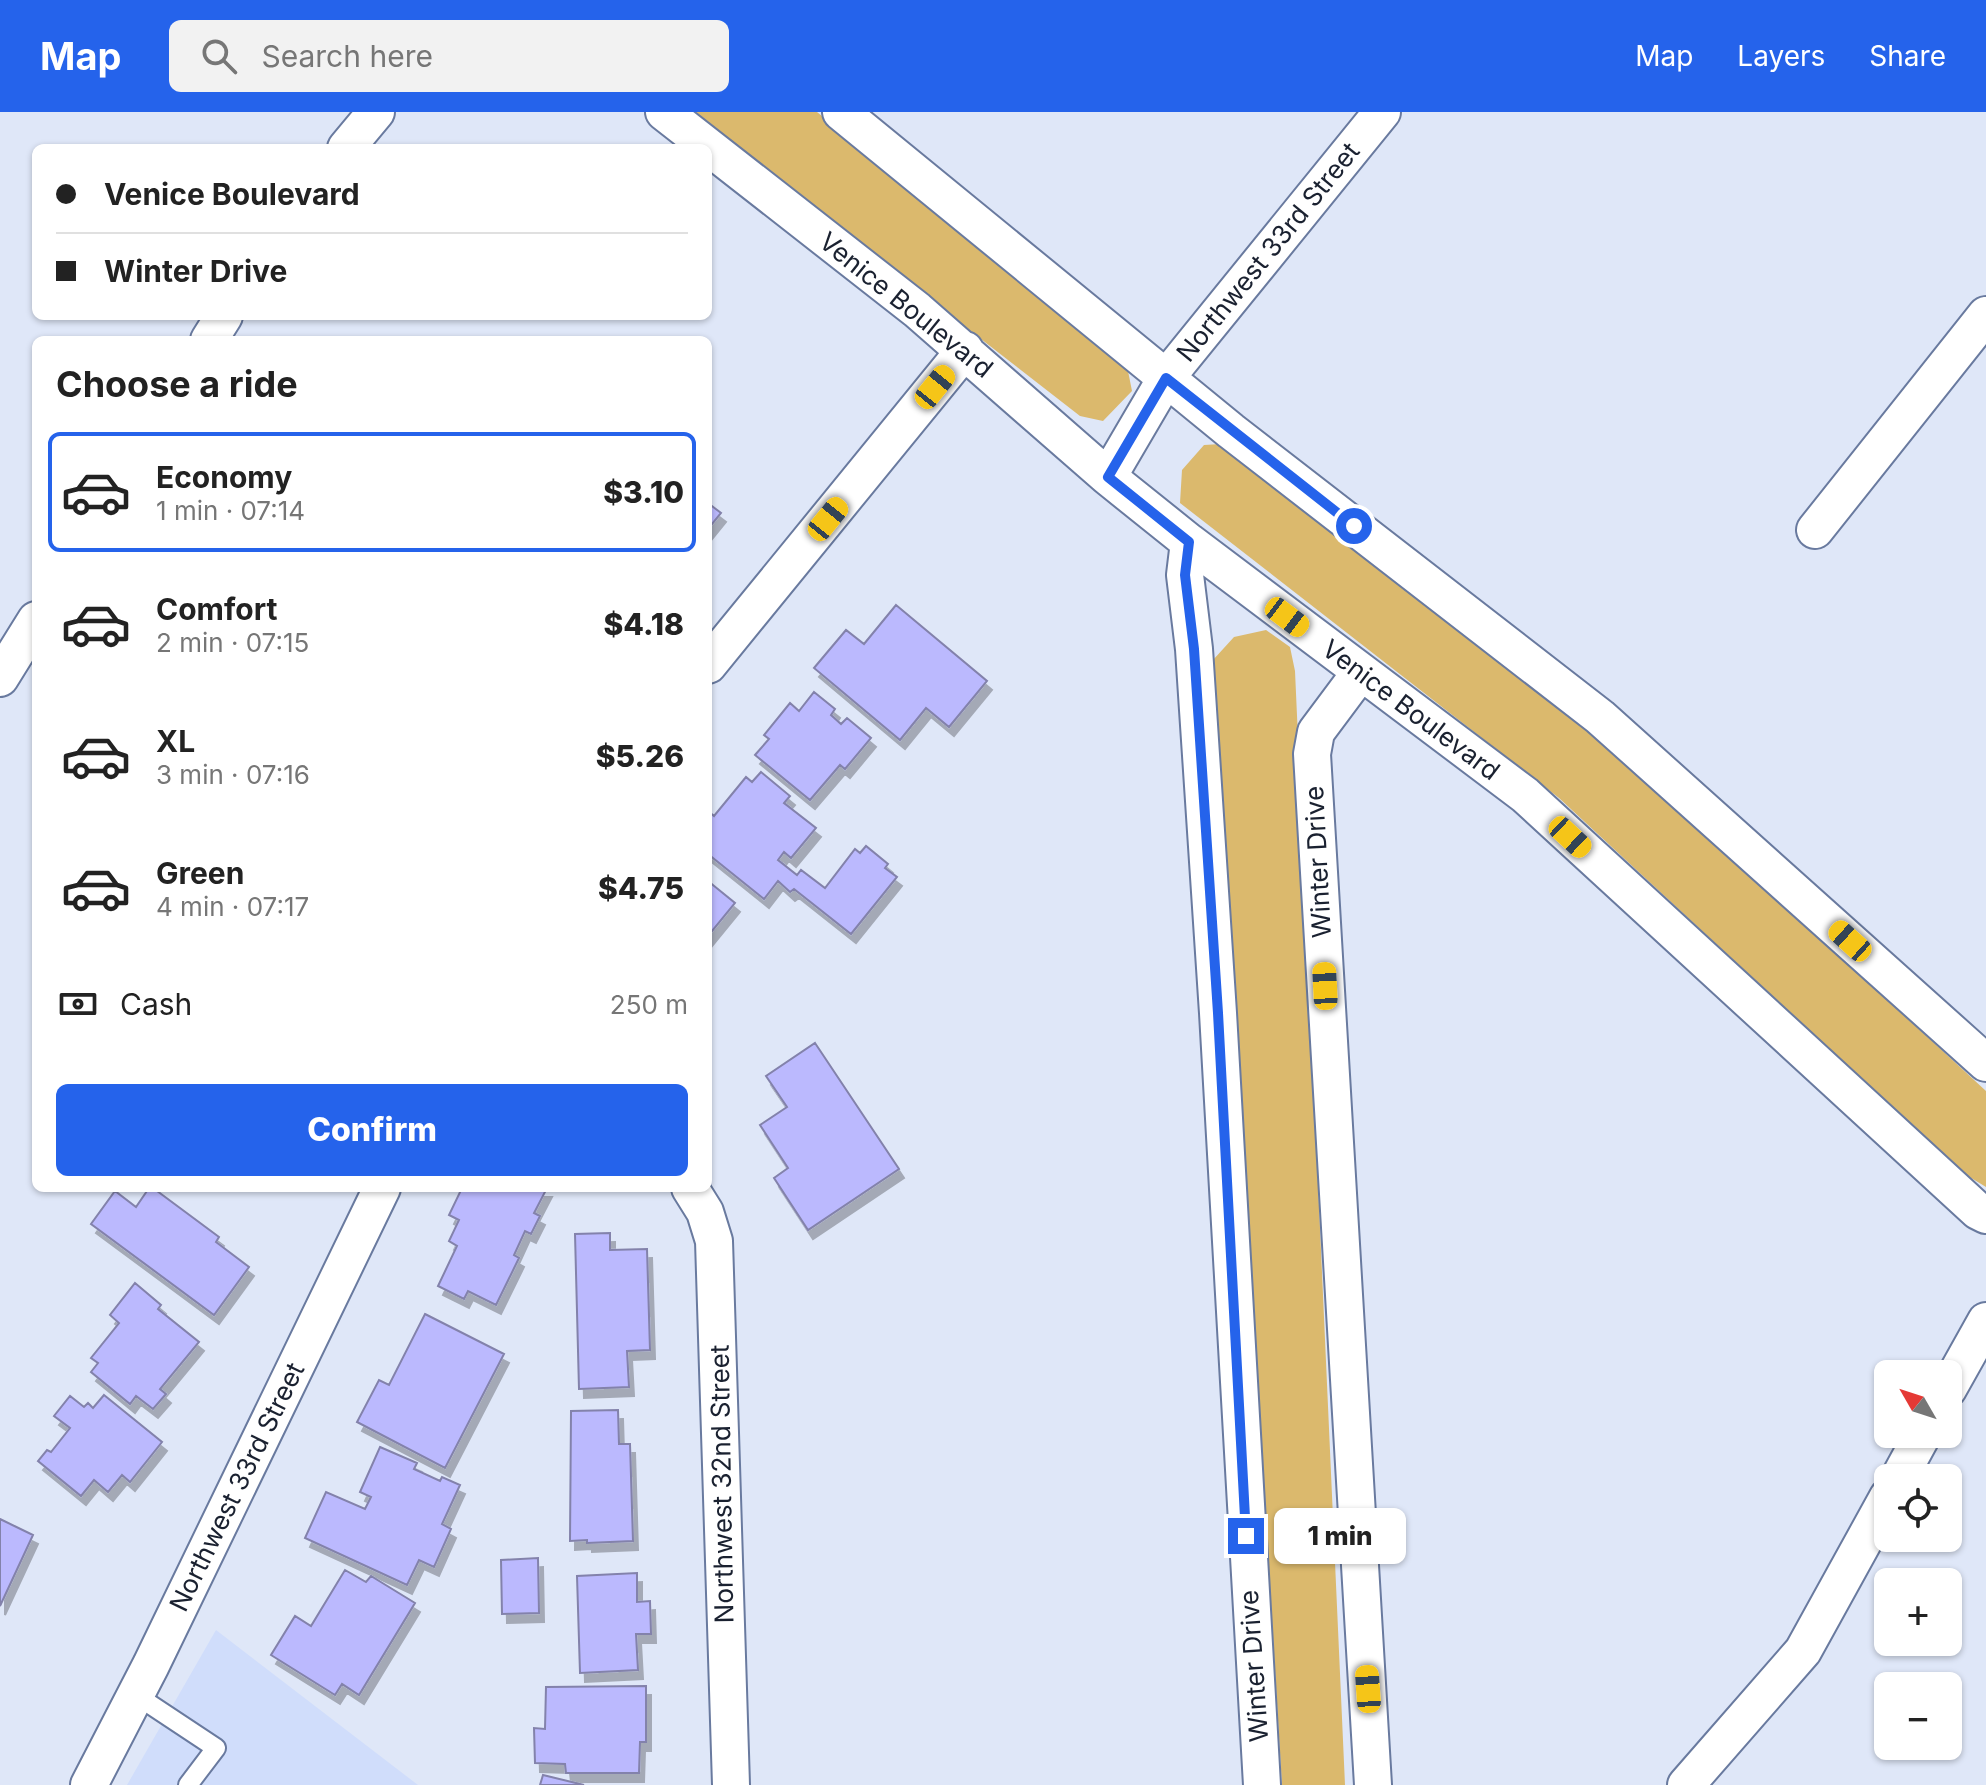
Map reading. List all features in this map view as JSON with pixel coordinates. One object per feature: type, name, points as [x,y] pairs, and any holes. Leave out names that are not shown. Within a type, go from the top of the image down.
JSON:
[{"type":"street","points":[[349,144],[376,112]]},
{"type":"street","name":"Venice Boulevard","points":[[664,112],[704,144]]},
{"type":"street","points":[[841,112],[1166,378],[1600,717],[1986,1063]]},
{"type":"street","name":"Northwest 33rd Street","points":[[1108,477],[1166,378],[1382,112]]},
{"type":"street","name":"Venice Boulevard","points":[[712,150],[965,350],[1108,477],[1189,542],[1525,795],[1978,1211],[1986,1215]]},
{"type":"street","points":[[1815,530],[1986,315]]},
{"type":"street","points":[[712,660],[965,350]]},
{"type":"street","name":"Winter Drive","points":[[1189,542],[1185,575],[1194,649],[1218,1013],[1262,1785]]},
{"type":"street","points":[[0,678],[32,626]]},
{"type":"street","name":"Winter Drive","points":[[1360,673],[1316,732],[1312,754],[1373,1785]]},
{"type":"street","name":"Northwest 33rd Street","points":[[89,1785],[136,1695],[380,1192]]},
{"type":"street","name":"Northwest 32nd Street","points":[[692,1192],[705,1212],[714,1241],[731,1785]]},
{"type":"street","points":[[1962,1364],[1986,1321]]},
{"type":"street","points":[[1686,1785],[1803,1651],[1874,1522]]},
{"type":"lane","points":[[136,1695],[216,1748],[188,1785]]},
{"type":"shaded area","points":[[696,112],[817,112],[1127,366],[1132,391],[1103,421],[1080,416],[726,141]]},
{"type":"shaded area","points":[[1221,444],[1619,752],[1986,1091],[1986,1187],[1963,1173],[1559,798],[1180,503],[1182,470],[1204,445]]},
{"type":"shaded area","points":[[1266,630],[1290,647],[1295,671],[1345,1785],[1282,1785],[1213,660],[1234,637]]},
{"type":"shaded area","points":[[216,1630],[418,1785],[127,1785]]},
{"type":"building","points":[[712,506],[721,513],[712,524]]},
{"type":"building","points":[[896,605],[987,681],[949,727],[926,708],[900,740],[814,668],[846,630],[864,644]]},
{"type":"building","points":[[814,692],[835,709],[831,715],[841,724],[847,718],[871,738],[845,769],[840,765],[810,800],[755,755],[769,739],[764,735],[790,703],[799,711]]},
{"type":"building","points":[[761,772],[790,796],[784,803],[816,828],[791,858],[784,852],[778,860],[797,875],[801,870],[825,888],[855,849],[860,853],[866,846],[888,864],[885,868],[897,877],[851,934],[794,889],[790,892],[778,881],[764,899],[712,857],[712,814],[714,816],[746,777],[752,782]]},
{"type":"building","points":[[712,884],[735,903],[712,931]]},
{"type":"building","points":[[815,1043],[899,1169],[808,1230],[774,1178],[788,1168],[760,1125],[787,1107],[766,1076]]},
{"type":"building","points":[[114,1192],[136,1207],[146,1192],[158,1192],[219,1237],[216,1242],[249,1267],[214,1315],[91,1224]]},
{"type":"building","points":[[460,1192],[545,1192],[534,1213],[540,1216],[531,1234],[525,1231],[514,1255],[519,1258],[496,1305],[468,1291],[464,1299],[438,1286],[457,1246],[449,1241],[459,1220],[449,1215]]},
{"type":"building","points":[[610,1233],[610,1250],[647,1249],[650,1350],[627,1351],[629,1387],[579,1389],[575,1234]]},
{"type":"building","points":[[135,1283],[161,1305],[158,1309],[199,1342],[160,1389],[166,1394],[153,1409],[136,1396],[130,1404],[91,1372],[98,1363],[91,1358],[119,1323],[110,1315]]},
{"type":"building","points":[[425,1314],[504,1354],[445,1468],[357,1422],[379,1380],[389,1385]]},
{"type":"building","points":[[104,1395],[162,1442],[130,1482],[122,1475],[108,1492],[94,1480],[81,1496],[38,1461],[47,1450],[51,1452],[70,1428],[54,1416],[70,1396],[84,1407],[88,1403],[93,1408]]},
{"type":"building","points":[[618,1410],[619,1444],[630,1444],[633,1541],[570,1541],[571,1411]]},
{"type":"building","points":[[380,1447],[417,1463],[414,1469],[440,1481],[442,1477],[460,1485],[442,1524],[451,1529],[434,1567],[419,1560],[407,1585],[305,1538],[326,1492],[365,1509],[371,1497],[360,1492]]},
{"type":"building","points":[[0,1519],[33,1535],[0,1606]]},
{"type":"building","points":[[538,1558],[539,1613],[502,1614],[501,1560]]},
{"type":"building","points":[[345,1570],[366,1582],[371,1576],[415,1603],[359,1695],[342,1684],[335,1695],[271,1655],[295,1616],[311,1626]]},
{"type":"building","points":[[637,1573],[637,1602],[650,1601],[651,1634],[636,1634],[638,1670],[580,1673],[577,1576]]},
{"type":"building","points":[[646,1686],[646,1742],[640,1742],[639,1773],[566,1773],[565,1764],[535,1763],[534,1728],[545,1729],[546,1687]]},
{"type":"building","points":[[543,1775],[584,1785],[540,1785]]},
{"type":"route","points":[[1246,1536],[1218,1013],[1194,649],[1185,575],[1189,542],[1108,477],[1166,378],[1354,526]]}]
